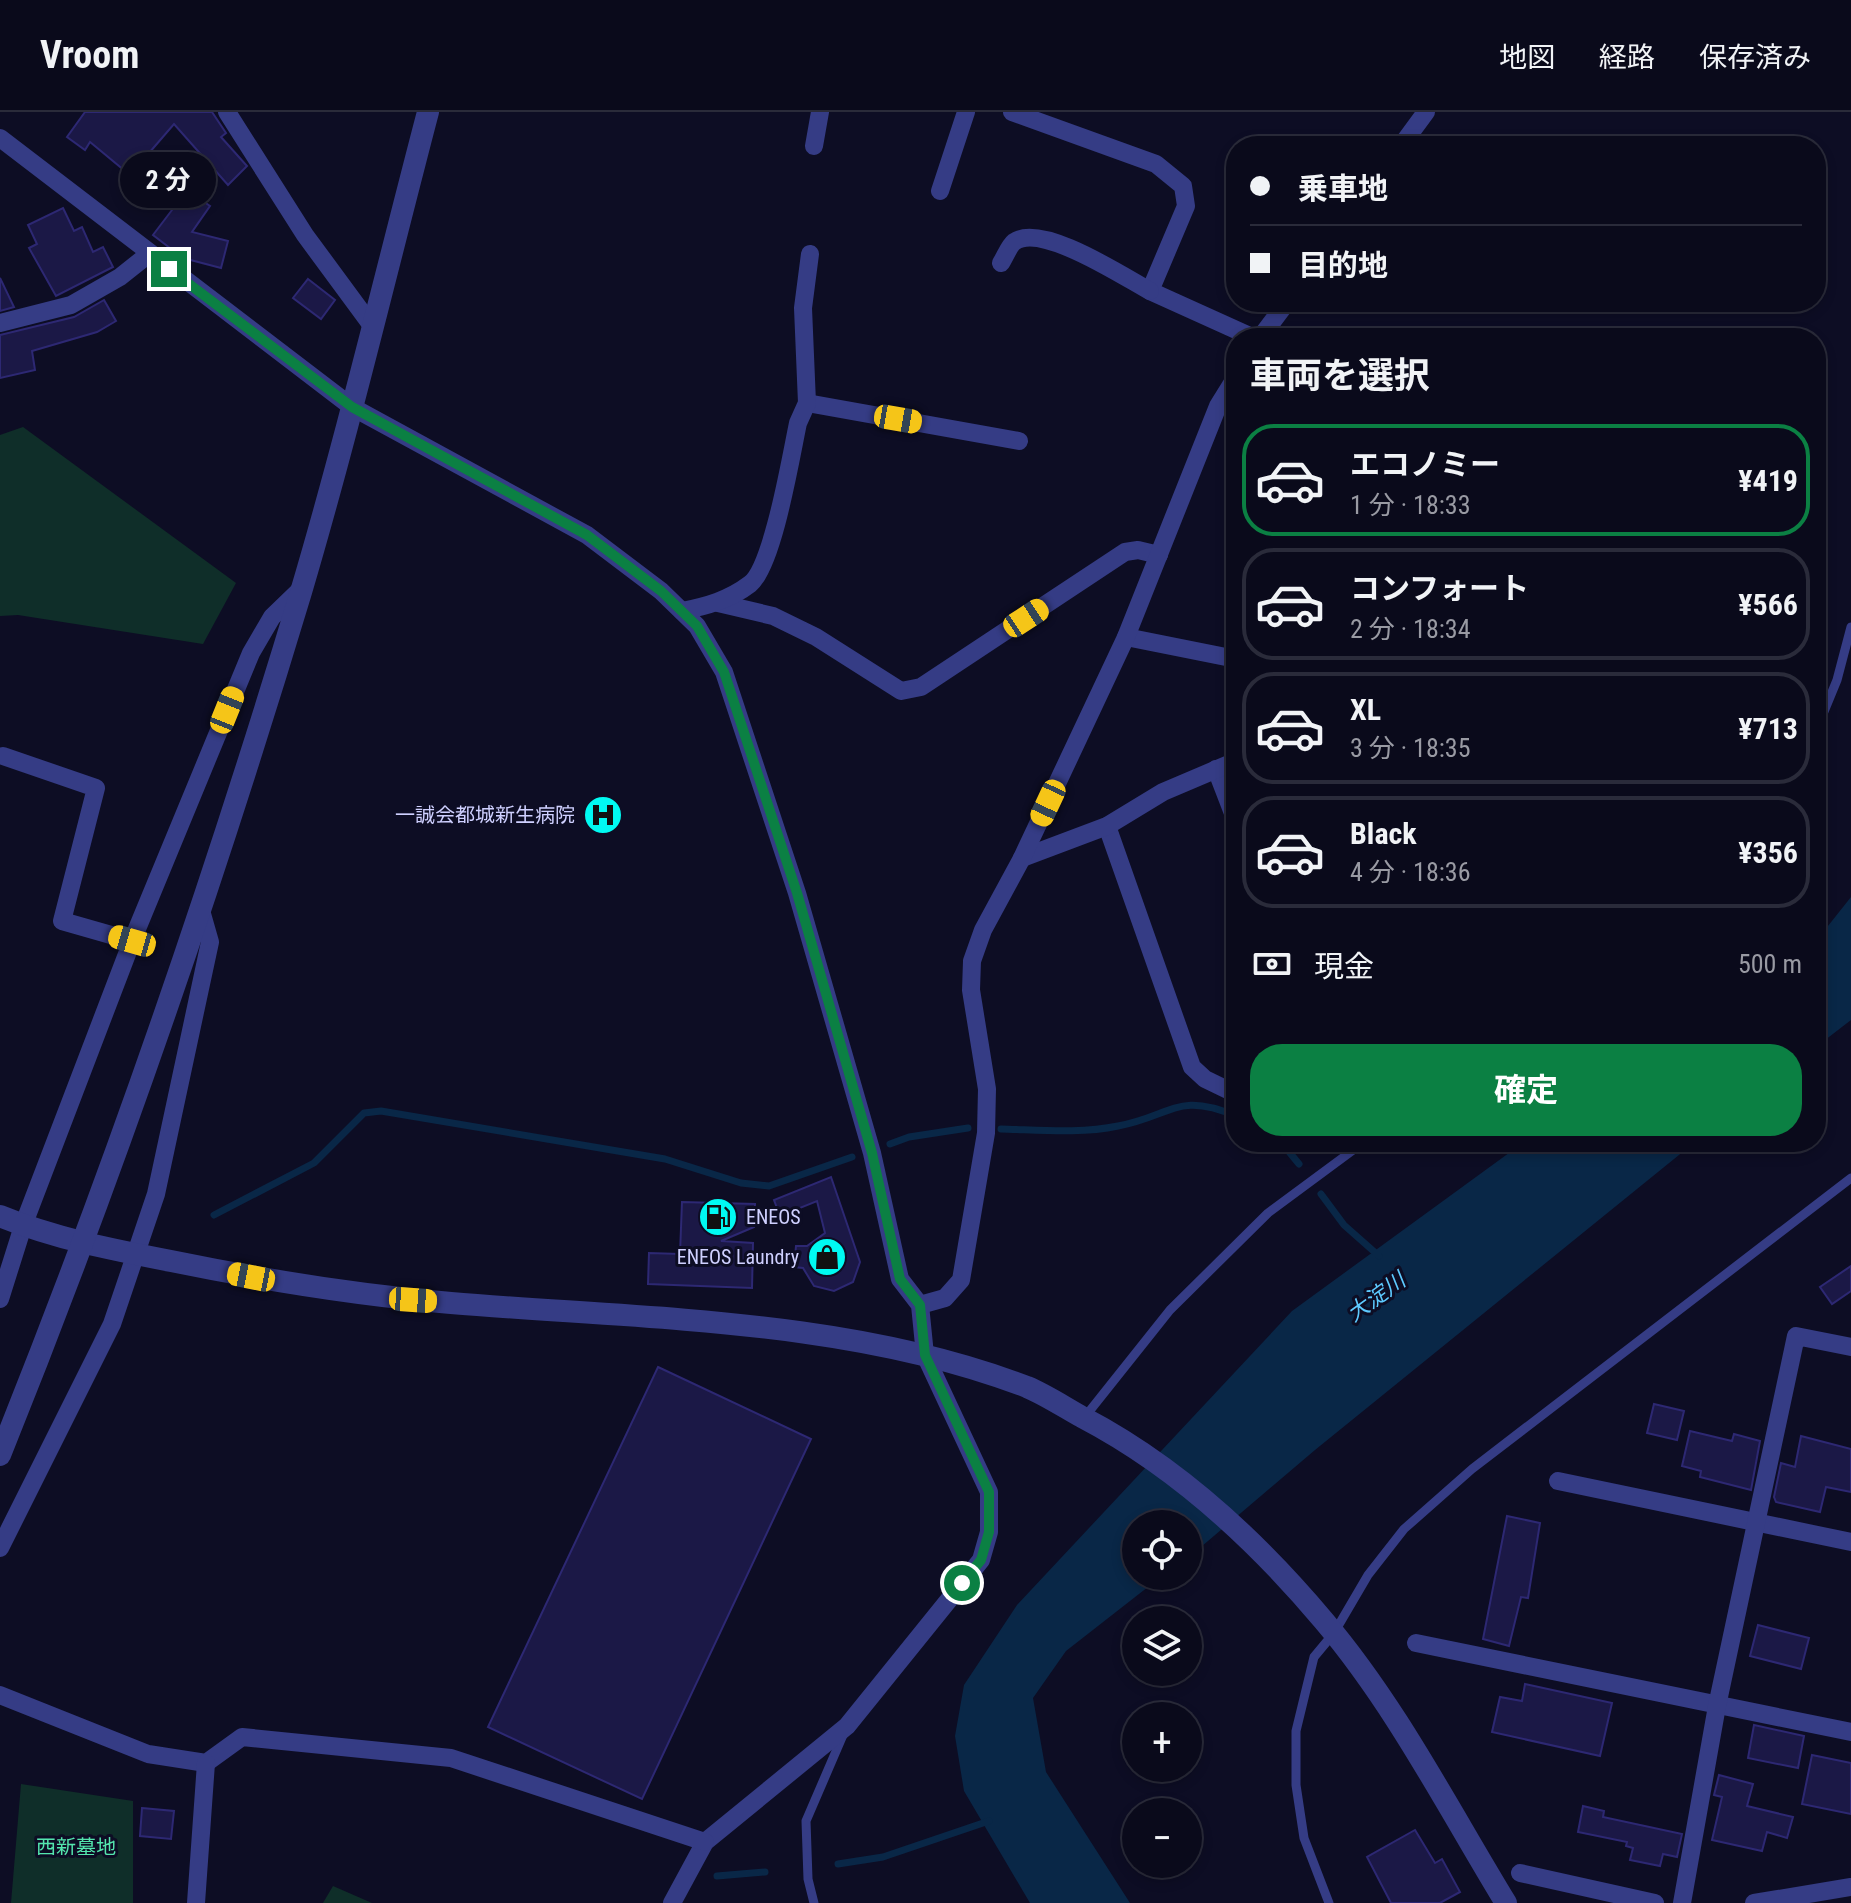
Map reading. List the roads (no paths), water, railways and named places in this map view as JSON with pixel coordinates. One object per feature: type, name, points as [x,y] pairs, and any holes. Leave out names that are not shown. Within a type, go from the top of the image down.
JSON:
[{"type":"street","points":[[227,112],[305,235],[372,326]]},
{"type":"street","points":[[0,1455],[108,1179],[200,907],[301,589],[352,407],[428,112]]},
{"type":"street","points":[[814,146],[820,112]]},
{"type":"street","points":[[940,191],[966,112]]},
{"type":"street","points":[[1012,112],[1156,164],[1183,186],[1186,206],[1150,291]]},
{"type":"street","points":[[1408,136],[1426,112]]},
{"type":"street","points":[[0,138],[352,407],[587,535],[661,591],[682,611],[697,626],[724,672],[797,893],[872,1153],[900,1279],[920,1305],[925,1355],[989,1492],[989,1532],[981,1560],[847,1726],[705,1842],[672,1903]]},
{"type":"street","points":[[1001,263],[1013,243],[1029,237],[1053,240],[1150,291],[1232,328]]},
{"type":"street","points":[[0,323],[71,305],[120,277],[149,254]]},
{"type":"street","points":[[682,611],[718,603],[753,582],[766,561],[798,423],[807,403],[803,308],[810,254]]},
{"type":"street","points":[[920,1305],[945,1298],[961,1280],[986,1133],[987,1089],[971,990],[972,961],[983,930],[1022,858],[1126,637],[1218,406],[1226,393]]},
{"type":"street","points":[[807,403],[1019,441]]},
{"type":"street","points":[[718,603],[773,616],[816,637],[901,691],[921,687],[1125,552],[1138,550],[1159,555]]},
{"type":"street","points":[[0,1299],[23,1226],[132,941],[251,653],[272,617],[301,589]]},
{"type":"street","points":[[1126,637],[1226,657]]},
{"type":"street","points":[[3,756],[96,788],[62,921],[132,941]]},
{"type":"street","points":[[1022,858],[1107,826],[1163,792],[1226,765]]},
{"type":"street","points":[[1216,769],[1226,795]]},
{"type":"street","points":[[1107,826],[1192,1067],[1205,1079],[1226,1089]]},
{"type":"street","points":[[0,1548],[112,1324],[156,1194],[210,942],[200,907]]},
{"type":"street","points":[[0,1216],[23,1226],[135,1254],[280,1283],[383,1297],[782,1330],[925,1355],[1031,1389],[1142,1452],[1216,1509],[1263,1553],[1329,1627],[1378,1691],[1506,1903]]},
{"type":"street","points":[[1682,1903],[1717,1706],[1796,1336],[1851,1347]]},
{"type":"street","points":[[1558,1481],[1851,1542]]},
{"type":"street","points":[[1416,1643],[1851,1732]]},
{"type":"street","points":[[0,1695],[148,1754],[206,1763],[242,1737],[451,1758],[705,1842]]},
{"type":"street","points":[[196,1903],[206,1763]]},
{"type":"street","points":[[1520,1873],[1655,1903]]},
{"type":"street","points":[[1754,1903],[1851,1887]]},
{"type":"lane","points":[[1826,707],[1837,680],[1851,627]]},
{"type":"lane","points":[[1092,1422],[1170,1310],[1268,1213],[1350,1152]]},
{"type":"lane","points":[[1329,1903],[1304,1838],[1296,1785],[1296,1731],[1314,1657],[1329,1627],[1404,1529],[1472,1469],[1851,1178]]},
{"type":"lane","points":[[814,1903],[808,1879],[806,1821],[847,1726]]},
{"type":"water","points":[[1851,897],[1851,1020],[1826,1039],[1826,928]]},
{"type":"water","name":"大淀川","points":[[1510,1152],[1683,1152],[1315,1450],[1202,1546],[1202,1510],[1122,1510],[1122,1590],[1144,1590],[1066,1651],[1033,1698],[1046,1772],[1130,1903],[1030,1903],[964,1791],[955,1736],[964,1685],[1017,1605],[1292,1311]]},
{"type":"waterway","points":[[1001,1129],[1089,1130],[1136,1122],[1187,1106],[1226,1112]]},
{"type":"waterway","points":[[214,1215],[314,1163],[364,1113],[381,1111],[665,1159],[741,1183],[769,1186],[852,1157]]},
{"type":"waterway","points":[[890,1144],[909,1137],[968,1128]]},
{"type":"waterway","points":[[1289,1152],[1299,1164]]},
{"type":"waterway","points":[[1321,1194],[1344,1225],[1379,1256]]},
{"type":"waterway","points":[[838,1864],[883,1857],[989,1821]]},
{"type":"waterway","points":[[717,1876],[765,1872]]},
{"type":"place","name":"一誠会都城新生病院","points":[[603,815]]},
{"type":"place","name":"ENEOS","points":[[718,1217]]},
{"type":"place","name":"ENEOS Laundry","points":[[827,1257]]},
{"type":"park label","name":"西新墓地","points":[[76,1847]]}]
